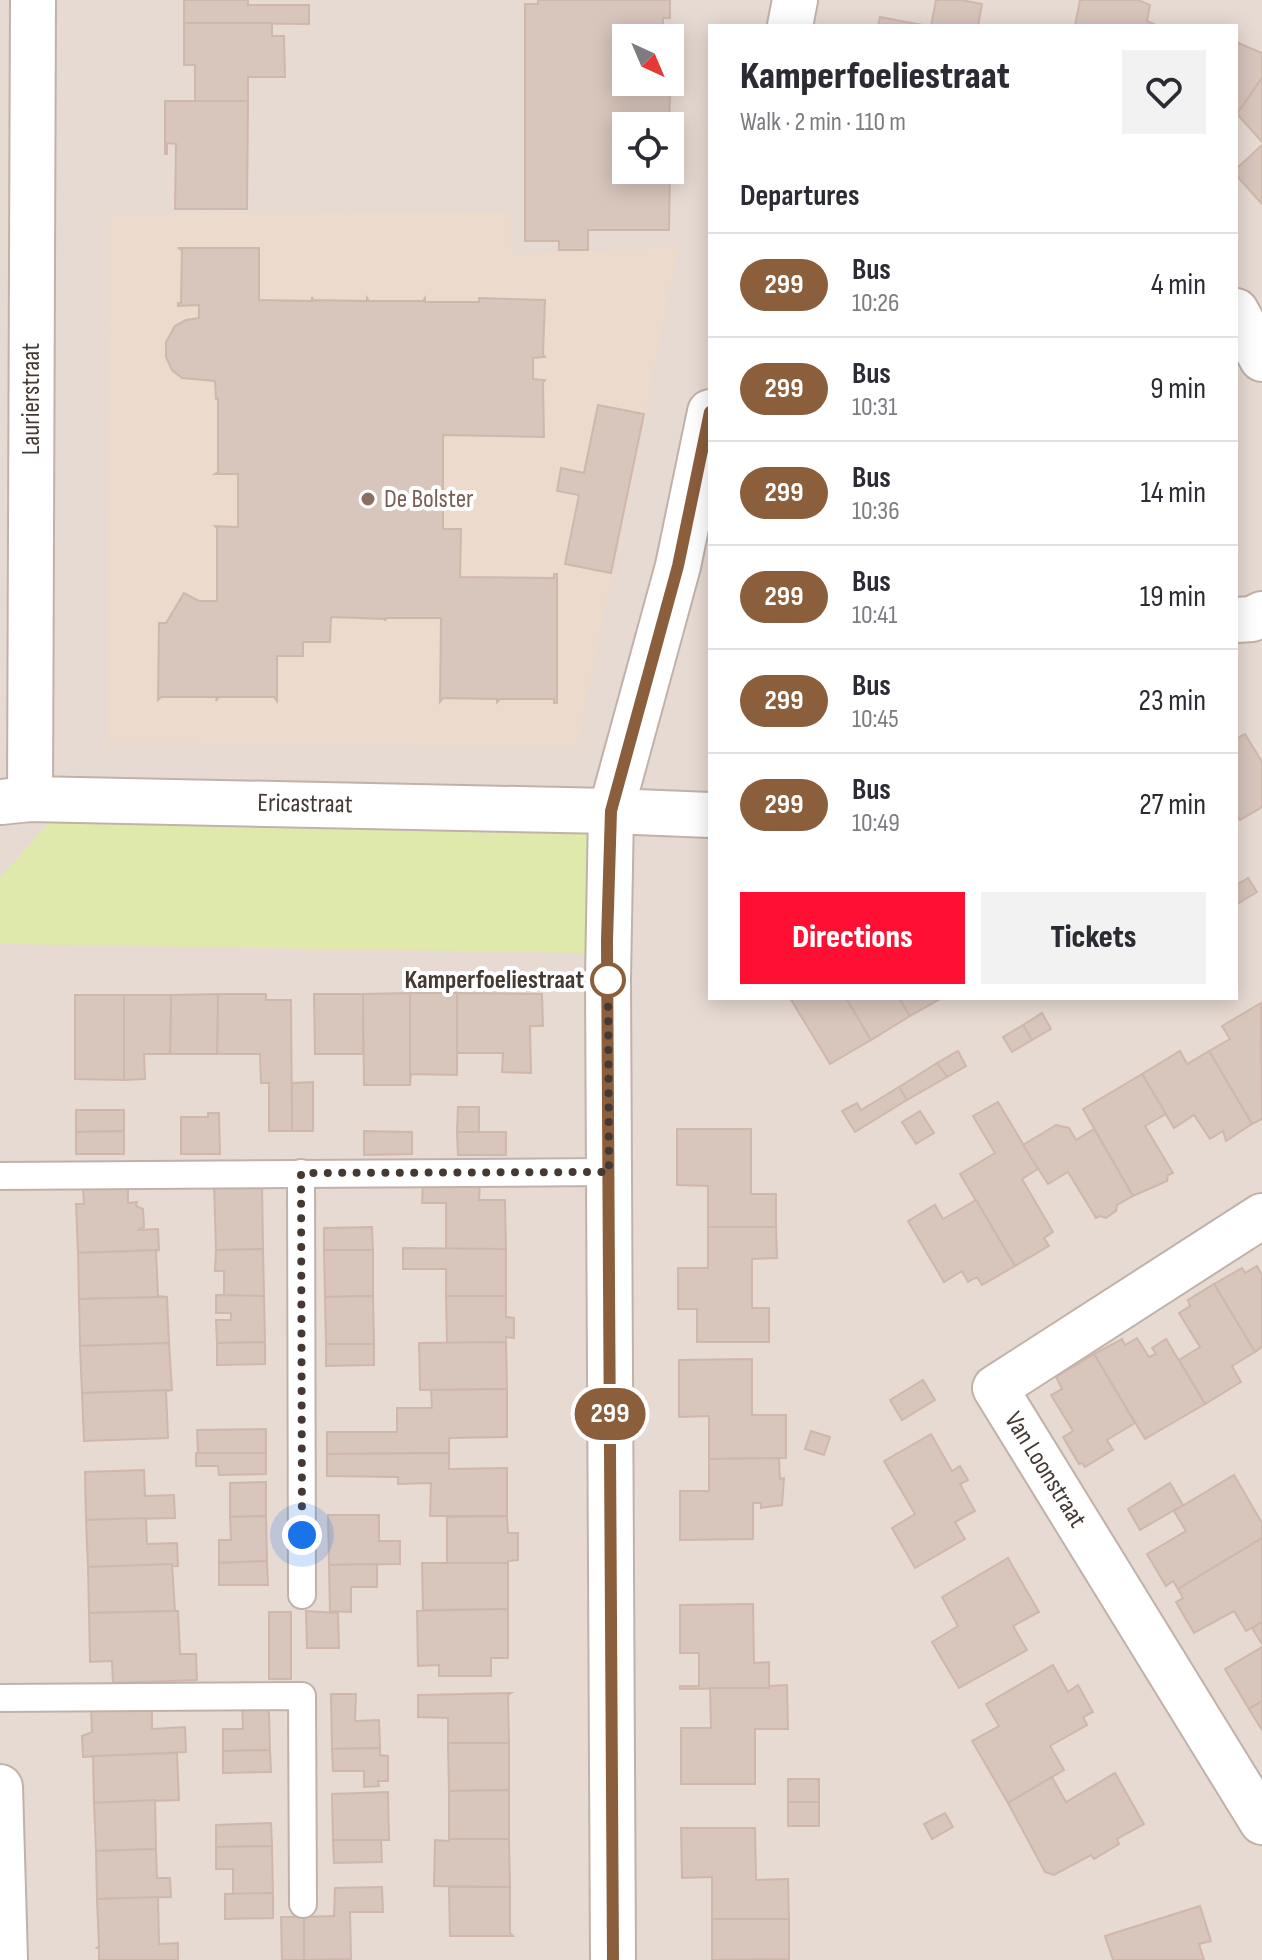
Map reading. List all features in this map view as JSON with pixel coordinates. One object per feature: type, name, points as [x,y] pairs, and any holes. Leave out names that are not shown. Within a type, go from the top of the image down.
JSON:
[{"type":"street","name":"Laurierstraat","points":[[15,801],[33,0]]},
{"type":"street","points":[[790,24],[795,0]]},
{"type":"street","points":[[1238,315],[1262,359]]},
{"type":"street","points":[[613,1960],[607,940],[611,811],[678,566],[708,422]]},
{"type":"street","points":[[1238,620],[1252,619],[1262,614]]},
{"type":"street","name":"Ericastraat","points":[[15,801],[708,815]]},
{"type":"street","name":"Van Loonstraat","points":[[1262,1216],[995,1388],[1262,1822]]},
{"type":"street","points":[[0,1787],[5,1960]]},
{"type":"lane","points":[[0,1176],[609,1172]]},
{"type":"lane","points":[[301,1173],[302,1595]]},
{"type":"lane","points":[[0,1698],[302,1696],[303,1904]]},
{"type":"shaded area","points":[[0,0],[1262,0],[1262,1960],[0,1960]]},
{"type":"shaded area","name":"De Bolster","points":[[510,212],[512,255],[679,247],[577,746],[107,743],[110,215]]},
{"type":"green space","points":[[50,821],[587,825],[588,953],[0,944],[0,878]]},
{"type":"building","points":[[184,0],[248,0],[248,5],[309,5],[309,24],[184,23]]},
{"type":"building","points":[[538,0],[670,0],[670,18],[663,18],[663,24],[612,24],[612,96],[670,96],[669,112],[612,112],[612,184],[670,184],[669,230],[588,230],[588,250],[559,250],[559,241],[525,241],[525,4],[538,4]]},
{"type":"building","points":[[936,0],[982,4],[978,24],[931,24]]},
{"type":"building","points":[[1080,0],[1138,0],[1150,5],[1147,21],[1154,24],[1075,24]]},
{"type":"building","points":[[880,17],[917,24],[878,24]]},
{"type":"building","points":[[184,23],[272,23],[272,36],[284,36],[285,77],[248,77],[248,101],[195,101],[195,65],[184,65]]},
{"type":"building","points":[[1238,43],[1262,53],[1262,78],[1238,113]]},
{"type":"building","points":[[1262,78],[1262,142],[1238,113]]},
{"type":"building","points":[[165,101],[248,101],[247,209],[175,209],[176,144],[167,143],[165,154]]},
{"type":"building","points":[[1262,145],[1262,204],[1238,177],[1238,167]]},
{"type":"building","points":[[178,248],[259,248],[259,300],[312,301],[312,297],[313,300],[367,301],[367,298],[369,301],[423,301],[425,298],[425,302],[479,302],[479,298],[545,300],[545,357],[533,358],[533,379],[545,380],[544,437],[443,435],[443,529],[461,529],[460,577],[554,578],[557,574],[557,703],[554,699],[500,699],[497,702],[497,699],[443,698],[440,702],[441,618],[386,618],[385,621],[331,617],[330,642],[303,642],[303,656],[277,656],[277,701],[274,697],[219,697],[216,701],[217,697],[161,697],[158,700],[159,623],[166,623],[184,593],[199,601],[217,601],[215,526],[238,527],[238,474],[215,474],[218,472],[218,399],[215,381],[182,378],[172,370],[166,357],[166,342],[175,326],[199,318],[199,305],[178,306],[181,303],[182,250]]},
{"type":"building","points":[[598,405],[644,414],[611,573],[565,564],[579,495],[557,491],[561,468],[584,473]]},
{"type":"building","points":[[1245,734],[1262,762],[1262,807],[1240,820],[1238,817],[1238,738]]},
{"type":"building","points":[[1248,878],[1257,892],[1238,903],[1238,884]]},
{"type":"building","points":[[410,993],[410,1085],[364,1085],[363,994]]},
{"type":"building","points":[[410,993],[457,993],[457,1075],[411,1074],[410,1085]]},
{"type":"building","points":[[457,993],[542,994],[543,1026],[530,1026],[531,1073],[502,1072],[503,1053],[457,1053]]},
{"type":"building","points":[[218,994],[266,994],[266,1000],[291,1000],[292,1131],[269,1131],[269,1083],[261,1083],[260,1054],[217,1054]]},
{"type":"building","points":[[218,994],[217,1054],[170,1054],[171,995]]},
{"type":"building","points":[[314,994],[363,994],[363,1054],[315,1054]]},
{"type":"building","points":[[75,995],[124,995],[124,1080],[75,1079]]},
{"type":"building","points":[[124,995],[171,995],[170,1054],[144,1054],[145,1079],[124,1080]]},
{"type":"building","points":[[791,1000],[847,1000],[871,1040],[830,1064]]},
{"type":"building","points":[[847,1000],[900,1000],[910,1016],[871,1040]]},
{"type":"building","points":[[900,1000],[938,1000],[910,1016]]},
{"type":"building","points":[[1261,1003],[1262,1119],[1252,1124],[1209,1051],[1230,1039],[1222,1026]]},
{"type":"building","points":[[1042,1013],[1051,1029],[1032,1040],[1023,1025]]},
{"type":"building","points":[[1023,1025],[1032,1040],[1012,1052],[1003,1037]]},
{"type":"building","points":[[958,1051],[966,1066],[947,1077],[937,1063]]},
{"type":"building","points":[[1180,1051],[1187,1064],[1209,1051],[1252,1124],[1226,1141],[1223,1131],[1210,1139],[1194,1115],[1174,1128],[1142,1074]]},
{"type":"building","points":[[937,1063],[947,1077],[907,1100],[899,1087]]},
{"type":"building","points":[[1142,1074],[1166,1114],[1145,1126],[1173,1173],[1168,1175],[1167,1181],[1133,1196],[1083,1109]]},
{"type":"building","points":[[313,1082],[313,1131],[292,1131],[292,1083]]},
{"type":"building","points":[[899,1087],[907,1100],[855,1132],[842,1111],[857,1103],[861,1110]]},
{"type":"building","points":[[998,1102],[1038,1169],[1022,1179],[1053,1232],[1044,1238],[1049,1246],[1015,1266],[960,1174],[995,1153],[973,1116]]},
{"type":"building","points":[[458,1107],[479,1107],[479,1132],[457,1132]]},
{"type":"building","points":[[76,1110],[124,1110],[124,1131],[76,1132]]},
{"type":"building","points":[[920,1111],[934,1133],[916,1144],[902,1122]]},
{"type":"building","points":[[208,1113],[219,1113],[220,1154],[181,1154],[181,1117],[208,1117]]},
{"type":"building","points":[[1056,1125],[1069,1128],[1076,1140],[1094,1129],[1133,1196],[1117,1205],[1116,1211],[1106,1218],[1096,1218],[1068,1172],[1048,1184],[1023,1145]]},
{"type":"building","points":[[677,1129],[751,1129],[751,1194],[776,1194],[776,1227],[708,1227],[708,1186],[677,1185]]},
{"type":"building","points":[[124,1131],[124,1154],[76,1154],[76,1132]]},
{"type":"building","points":[[364,1131],[412,1132],[412,1154],[364,1155]]},
{"type":"building","points":[[457,1132],[506,1132],[506,1155],[458,1155]]},
{"type":"building","points":[[262,1182],[263,1249],[216,1250],[214,1183]]},
{"type":"building","points":[[480,1182],[479,1200],[505,1200],[506,1249],[446,1249],[446,1203],[422,1203],[423,1183]]},
{"type":"building","points":[[128,1187],[128,1203],[137,1202],[136,1206],[143,1209],[144,1227],[137,1230],[158,1229],[159,1250],[78,1253],[76,1204],[84,1204],[83,1188]]},
{"type":"building","points":[[976,1200],[1015,1266],[982,1285],[977,1277],[968,1282],[962,1271],[944,1282],[908,1221],[935,1205],[943,1219]]},
{"type":"building","points":[[372,1227],[373,1250],[324,1250],[324,1228]]},
{"type":"building","points":[[708,1227],[776,1227],[777,1258],[752,1259],[752,1308],[769,1308],[769,1342],[697,1342],[697,1309],[678,1309],[678,1268],[708,1268]]},
{"type":"building","points":[[403,1248],[506,1249],[506,1296],[446,1296],[446,1269],[403,1269]]},
{"type":"building","points":[[263,1249],[264,1296],[224,1296],[224,1271],[215,1271],[216,1250]]},
{"type":"building","points":[[159,1250],[156,1251],[158,1296],[167,1297],[79,1299],[78,1253]]},
{"type":"building","points":[[324,1250],[373,1250],[373,1296],[325,1297]]},
{"type":"building","points":[[1257,1266],[1262,1275],[1262,1347],[1255,1352],[1214,1284],[1242,1268],[1245,1273]]},
{"type":"building","points":[[1214,1284],[1255,1352],[1232,1366],[1241,1382],[1205,1404],[1179,1360],[1200,1347],[1179,1313],[1190,1306],[1188,1300]]},
{"type":"building","points":[[216,1295],[264,1296],[265,1342],[217,1343],[216,1320],[231,1320],[231,1313],[216,1313]]},
{"type":"building","points":[[373,1296],[374,1344],[326,1344],[325,1297]]},
{"type":"building","points":[[446,1296],[506,1296],[506,1317],[514,1318],[514,1338],[506,1337],[506,1342],[447,1343]]},
{"type":"building","points":[[167,1297],[169,1343],[80,1346],[79,1299]]},
{"type":"building","points":[[1137,1338],[1149,1357],[1156,1354],[1152,1348],[1166,1339],[1205,1404],[1145,1439],[1094,1354],[1122,1339],[1125,1345]]},
{"type":"building","points":[[265,1342],[265,1364],[217,1365],[217,1343]]},
{"type":"building","points":[[506,1342],[507,1389],[420,1390],[419,1343]]},
{"type":"building","points":[[169,1343],[172,1390],[82,1393],[80,1346]]},
{"type":"building","points":[[326,1344],[374,1344],[374,1365],[326,1366]]},
{"type":"building","points":[[1094,1354],[1135,1423],[1107,1440],[1113,1450],[1085,1467],[1079,1464],[1063,1437],[1073,1431],[1051,1395],[1062,1389],[1056,1377]]},
{"type":"building","points":[[752,1359],[752,1415],[786,1415],[786,1458],[709,1459],[709,1416],[679,1417],[679,1360]]},
{"type":"building","points":[[923,1380],[935,1400],[902,1420],[890,1400]]},
{"type":"building","points":[[507,1389],[507,1437],[449,1438],[449,1453],[327,1454],[327,1432],[397,1432],[397,1408],[432,1408],[431,1390]]},
{"type":"building","points":[[172,1390],[166,1391],[168,1438],[84,1441],[82,1393]]},
{"type":"building","points":[[266,1429],[266,1453],[198,1453],[197,1430]]},
{"type":"building","points":[[811,1431],[830,1437],[824,1455],[805,1449]]},
{"type":"building","points":[[931,1434],[952,1471],[960,1466],[968,1480],[960,1484],[975,1511],[955,1522],[965,1539],[915,1568],[892,1528],[915,1514],[884,1461]]},
{"type":"building","points":[[196,1453],[266,1453],[266,1474],[219,1475],[218,1466],[196,1466]]},
{"type":"building","points":[[449,1453],[449,1469],[507,1468],[507,1516],[430,1516],[431,1483],[398,1484],[398,1477],[327,1476],[327,1454]]},
{"type":"building","points":[[779,1458],[780,1479],[784,1478],[782,1505],[761,1508],[761,1503],[753,1503],[753,1539],[680,1540],[680,1491],[709,1491],[709,1459]]},
{"type":"building","points":[[144,1470],[145,1496],[174,1495],[175,1518],[86,1520],[85,1472]]},
{"type":"building","points":[[1234,1475],[1262,1523],[1262,1538],[1178,1589],[1173,1581],[1166,1586],[1147,1554],[1186,1531],[1174,1511]]},
{"type":"building","points":[[266,1482],[266,1516],[230,1517],[230,1483]]},
{"type":"building","points":[[1170,1483],[1183,1505],[1140,1530],[1128,1509]]},
{"type":"building","points":[[328,1515],[379,1515],[379,1541],[400,1541],[400,1564],[329,1565]]},
{"type":"building","points":[[266,1516],[267,1561],[219,1563],[219,1540],[231,1540],[230,1517]]},
{"type":"building","points":[[507,1516],[508,1533],[518,1533],[518,1560],[508,1563],[447,1563],[447,1517]]},
{"type":"building","points":[[146,1518],[147,1544],[177,1543],[178,1566],[88,1567],[86,1520]]},
{"type":"building","points":[[1262,1538],[1262,1622],[1246,1631],[1234,1611],[1194,1633],[1176,1602],[1183,1598],[1178,1589]]},
{"type":"building","points":[[1008,1558],[1039,1612],[1013,1626],[1027,1650],[959,1688],[932,1642],[958,1626],[942,1597]]},
{"type":"building","points":[[267,1561],[268,1585],[219,1585],[219,1563]]},
{"type":"building","points":[[422,1563],[508,1563],[508,1609],[423,1610]]},
{"type":"building","points":[[172,1564],[175,1611],[89,1613],[88,1567]]},
{"type":"building","points":[[377,1564],[377,1587],[351,1587],[351,1612],[330,1611],[329,1565]]},
{"type":"building","points":[[753,1604],[754,1663],[769,1662],[769,1688],[680,1689],[680,1686],[699,1686],[699,1653],[680,1653],[680,1605]]},
{"type":"building","points":[[508,1609],[508,1658],[491,1658],[491,1676],[439,1676],[439,1665],[418,1666],[417,1611]]},
{"type":"building","points":[[178,1611],[180,1654],[196,1654],[197,1680],[113,1683],[112,1661],[90,1662],[89,1613]]},
{"type":"building","points":[[306,1611],[338,1613],[339,1648],[307,1648]]},
{"type":"building","points":[[269,1612],[291,1612],[291,1679],[269,1679]]},
{"type":"building","points":[[1262,1622],[1262,1644],[1252,1628]]},
{"type":"building","points":[[1262,1647],[1262,1701],[1249,1709],[1225,1669]]},
{"type":"building","points":[[1053,1665],[1068,1692],[1078,1685],[1093,1712],[1083,1717],[1087,1725],[1050,1746],[1064,1770],[1008,1803],[972,1741],[999,1726],[986,1704]]},
{"type":"building","points":[[787,1685],[788,1729],[755,1729],[755,1784],[681,1784],[681,1728],[711,1728],[710,1688]]},
{"type":"building","points":[[511,1693],[508,1695],[509,1743],[448,1743],[448,1718],[418,1717],[418,1695]]},
{"type":"building","points":[[331,1694],[356,1694],[355,1721],[379,1720],[380,1748],[332,1749]]},
{"type":"building","points":[[259,1701],[269,1713],[270,1750],[223,1751],[223,1729],[243,1729],[242,1702]]},
{"type":"building","points":[[1262,1701],[1262,1730],[1249,1709]]},
{"type":"building","points":[[152,1704],[152,1729],[185,1727],[186,1752],[83,1757],[82,1736],[92,1732],[91,1708]]},
{"type":"building","points":[[448,1743],[509,1743],[509,1790],[449,1791]]},
{"type":"building","points":[[380,1748],[380,1755],[388,1756],[388,1781],[378,1781],[379,1786],[364,1787],[364,1771],[333,1771],[332,1749]]},
{"type":"building","points":[[270,1750],[271,1772],[223,1773],[223,1751]]},
{"type":"building","points":[[177,1753],[179,1800],[94,1803],[93,1756]]},
{"type":"building","points":[[1115,1773],[1144,1824],[1117,1839],[1119,1844],[1094,1859],[1091,1855],[1054,1875],[1045,1872],[1008,1803],[1052,1777],[1066,1802]]},
{"type":"building","points":[[788,1779],[819,1779],[819,1802],[788,1802]]},
{"type":"building","points":[[509,1790],[509,1839],[449,1839],[449,1791]]},
{"type":"building","points":[[388,1792],[389,1840],[333,1840],[332,1794]]},
{"type":"building","points":[[155,1800],[156,1849],[96,1851],[94,1803]]},
{"type":"building","points":[[788,1802],[819,1802],[819,1826],[788,1826]]},
{"type":"building","points":[[945,1813],[953,1827],[932,1839],[924,1824]]},
{"type":"building","points":[[271,1823],[272,1846],[216,1847],[216,1825]]},
{"type":"building","points":[[681,1828],[755,1828],[756,1880],[788,1879],[789,1919],[712,1919],[712,1877],[682,1878]]},
{"type":"building","points":[[509,1839],[510,1887],[434,1886],[435,1840]]},
{"type":"building","points":[[333,1840],[381,1840],[382,1862],[334,1863]]},
{"type":"building","points":[[272,1846],[273,1893],[233,1895],[233,1869],[216,1869],[216,1847]]},
{"type":"building","points":[[156,1849],[157,1878],[170,1878],[171,1897],[97,1899],[96,1851]]},
{"type":"building","points":[[382,1887],[383,1912],[350,1912],[351,1959],[304,1960],[304,1917],[334,1916],[335,1888]]},
{"type":"building","points":[[449,1887],[510,1887],[510,1933],[513,1936],[450,1936]]},
{"type":"building","points":[[273,1893],[273,1918],[225,1919],[225,1894]]},
{"type":"building","points":[[158,1897],[159,1944],[178,1943],[178,1960],[99,1960],[97,1899]]},
{"type":"building","points":[[1200,1906],[1211,1941],[1199,1944],[1204,1960],[1113,1960],[1105,1936]]},
{"type":"building","points":[[281,1917],[304,1917],[304,1960],[282,1960]]},
{"type":"building","points":[[712,1919],[789,1919],[789,1959],[712,1960]]},
{"type":"bus line","name":"299","points":[[613,1960],[607,940],[611,811],[678,566],[708,422]]},
{"type":"place","name":"De Bolster","points":[[368,499]]},
{"type":"place","name":"Kamperfoeliestraat","points":[[608,980]]},
{"type":"route","points":[[302,1535],[301,1173],[609,1172],[608,980]]}]
